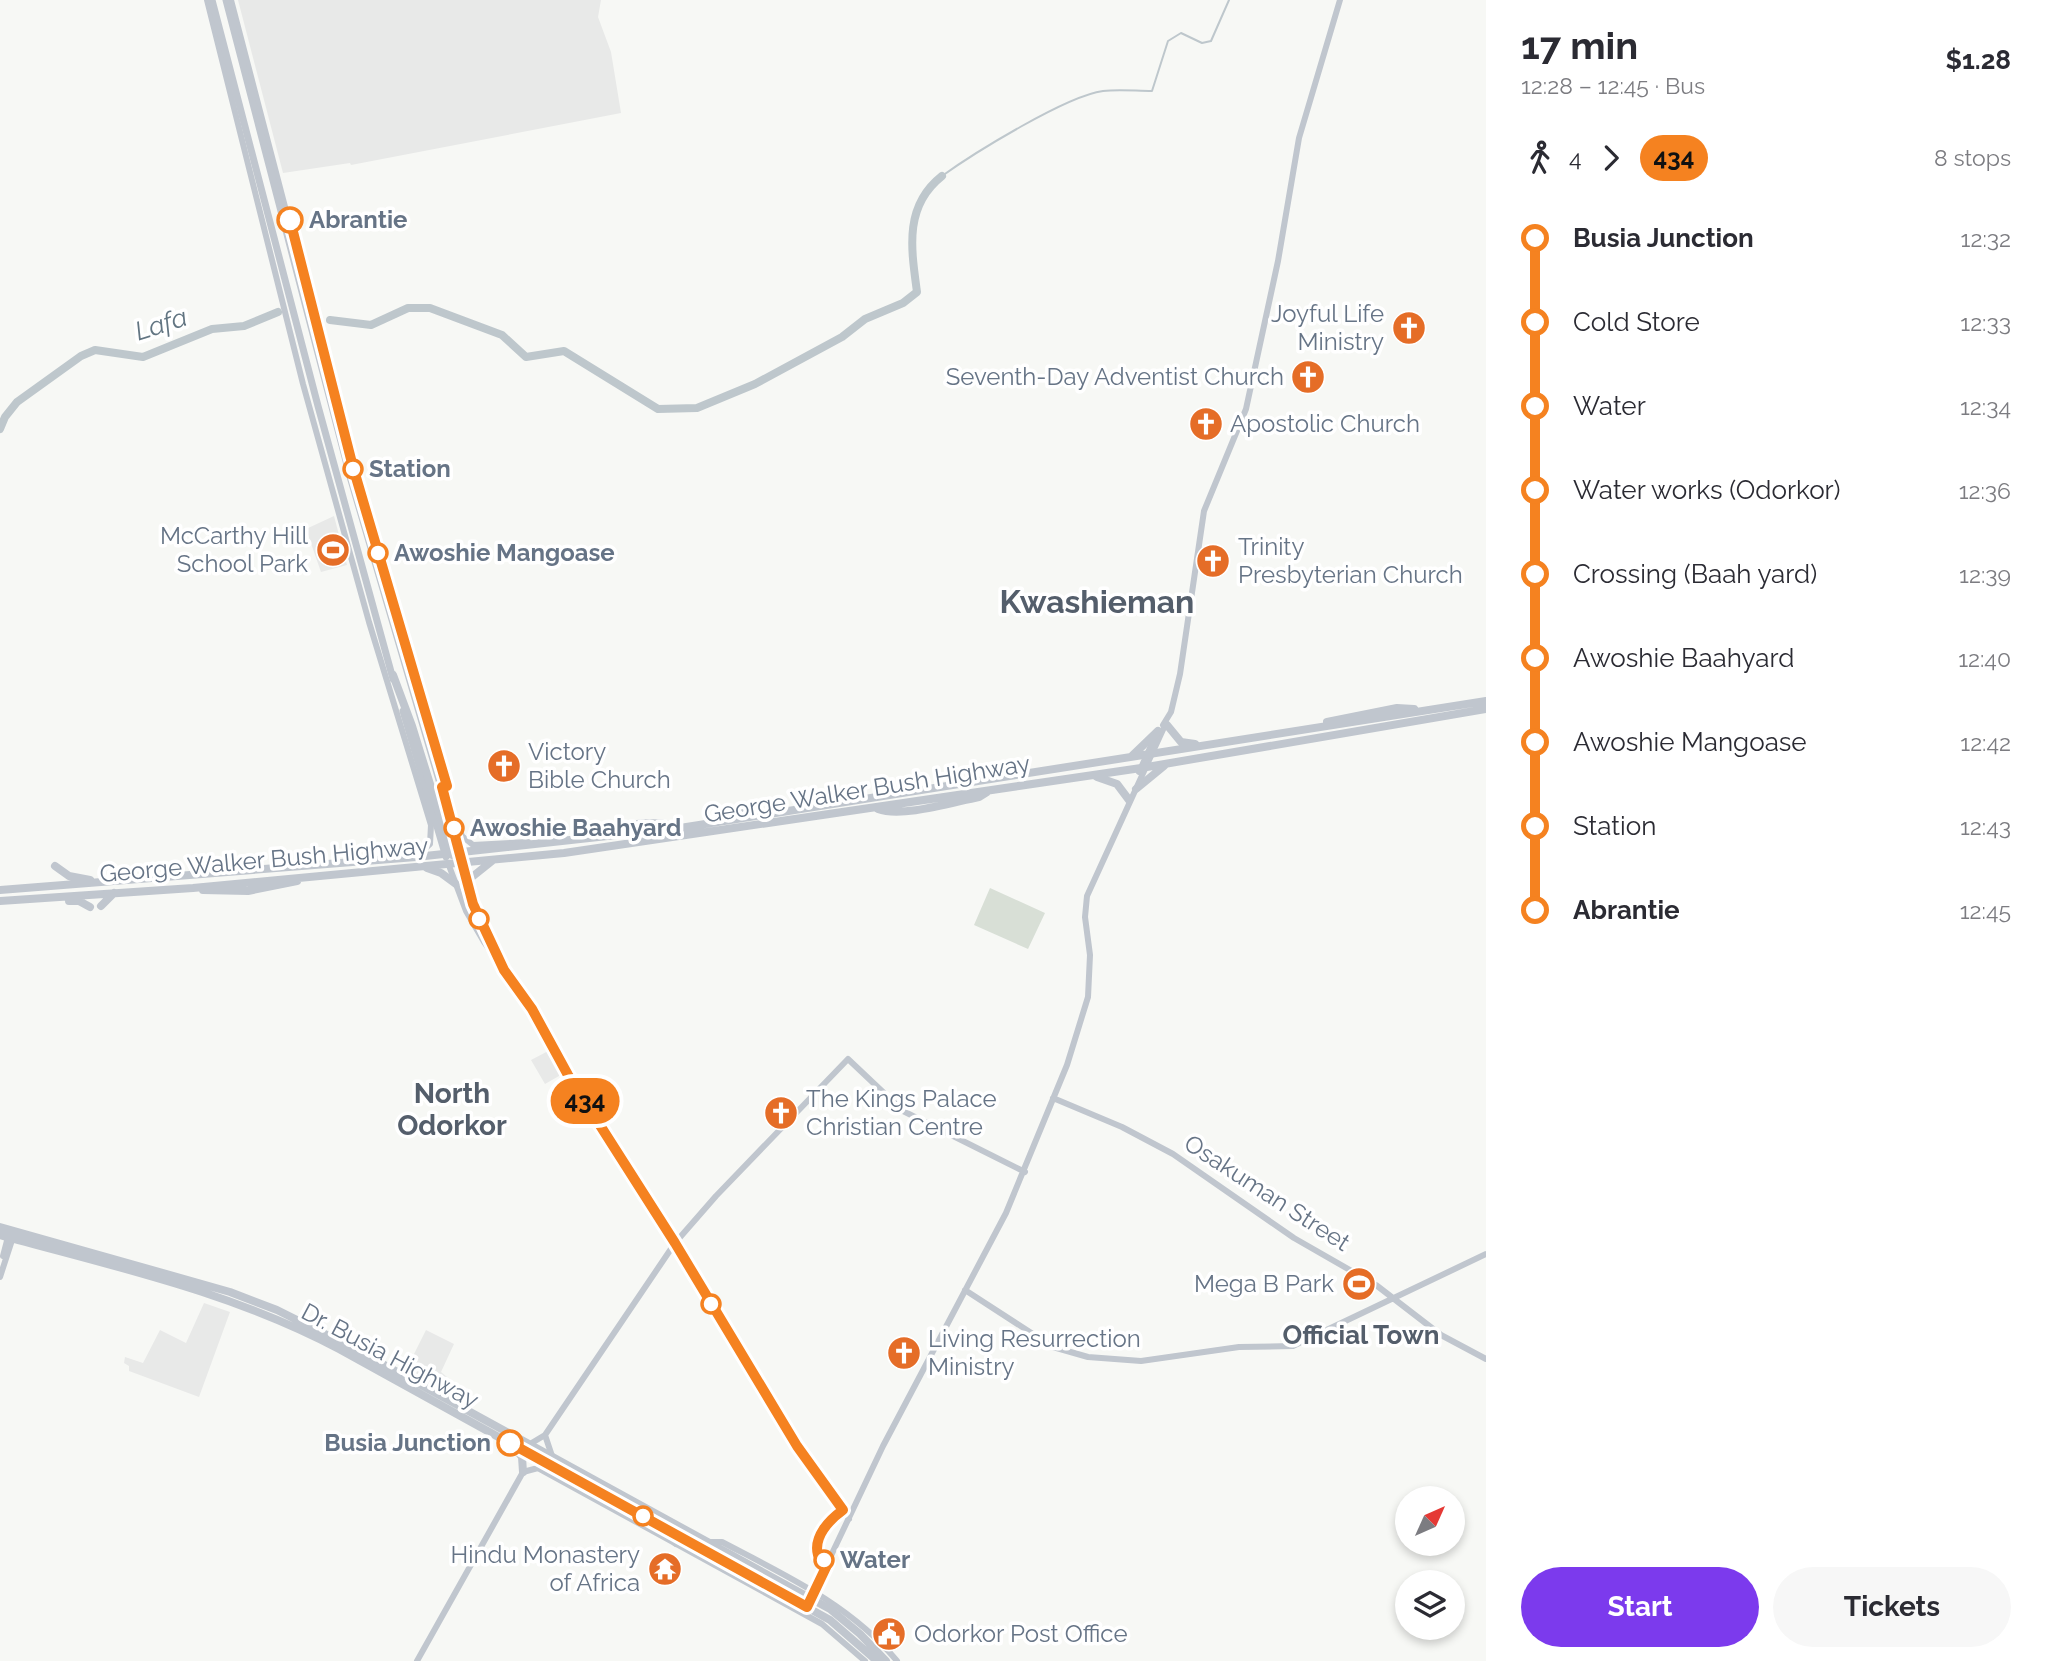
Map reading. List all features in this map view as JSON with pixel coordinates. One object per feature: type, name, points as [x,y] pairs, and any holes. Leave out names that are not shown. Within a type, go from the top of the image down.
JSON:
[{"type":"highway","points":[[393,675],[412,726],[448,850],[463,862]]},
{"type":"highway","name":"George Walker Bush Highway","points":[[0,890],[416,857],[448,850],[460,852],[569,841],[601,829],[659,824],[680,828],[1205,746],[1311,728],[1342,717],[1397,708],[1431,709],[1486,701]]},
{"type":"highway","name":"George Walker Bush Highway","points":[[0,901],[193,888],[564,853],[1143,768],[1486,709]]},
{"type":"highway","points":[[1166,724],[1181,742],[1205,746]]},
{"type":"highway","points":[[1130,757],[1158,731]]},
{"type":"highway","points":[[1136,789],[1151,774],[1172,762]]},
{"type":"highway","points":[[1084,776],[1110,779],[1124,790],[1128,802]]},
{"type":"highway","points":[[744,808],[763,816]]},
{"type":"highway","points":[[715,822],[733,809]]},
{"type":"highway","points":[[448,850],[458,842]]},
{"type":"highway","points":[[467,881],[494,859]]},
{"type":"highway","points":[[52,887],[56,875],[55,866],[78,880],[158,879]]},
{"type":"highway","points":[[420,866],[441,873],[456,884]]},
{"type":"highway","points":[[102,906],[114,893]]},
{"type":"highway","points":[[35,899],[47,902],[79,901],[90,907]]},
{"type":"highway","name":"Dr. Busia Highway","points":[[0,1227],[9,1234],[187,1285],[268,1314],[510,1443],[663,1530],[734,1567],[750,1569],[799,1596],[811,1599],[877,1661]]},
{"type":"highway","name":"Dr. Busia Highway","points":[[9,1234],[208,1285],[277,1310],[530,1444],[811,1599],[850,1624],[886,1661]]},
{"type":"highway","points":[[510,1443],[522,1457],[523,1472]]},
{"type":"highway","points":[[663,1530],[676,1543]]},
{"type":"main road","points":[[212,0],[222,51],[314,407],[364,571],[384,658],[393,675]]},
{"type":"main road","points":[[229,0],[375,565],[463,862]]},
{"type":"main road","points":[[364,571],[375,565]]},
{"type":"main road","points":[[448,850],[448,863]]},
{"type":"street","points":[[207,0],[222,51]]},
{"type":"street","points":[[1149,754],[1166,724],[1180,674],[1204,511],[1247,410],[1278,261],[1299,138],[1340,0]]},
{"type":"street","points":[[314,407],[384,658]]},
{"type":"street","name":"George Walker Bush Highway","points":[[336,407],[455,818],[466,841],[481,846],[520,841],[543,844]]},
{"type":"street","name":"George Walker Bush Highway","points":[[384,658],[431,825],[432,838],[426,850],[416,857]]},
{"type":"street","points":[[811,1599],[1025,1172],[1080,1029],[1088,997],[1090,955],[1085,902],[1158,731],[1166,724]]},
{"type":"street","points":[[1128,802],[1143,768]]},
{"type":"street","points":[[463,862],[484,932],[504,970]]},
{"type":"street","points":[[448,863],[475,927],[532,1009],[568,1075],[675,1243],[797,1446],[849,1519]]},
{"type":"street","points":[[530,1444],[545,1435],[675,1243],[716,1196],[848,1059],[903,1111],[1025,1172]]},
{"type":"street","name":"Osakuman Street","points":[[1052,1098],[1122,1127],[1173,1154],[1294,1238],[1394,1297],[1441,1335],[1486,1359]]},
{"type":"street","points":[[1,1275],[9,1234]]},
{"type":"street","points":[[965,1290],[1053,1347],[1088,1357],[1134,1362],[1240,1347],[1293,1346],[1486,1254]]},
{"type":"street","points":[[545,1435],[552,1456]]},
{"type":"street","points":[[417,1661],[523,1472],[545,1470],[663,1530]]},
{"type":"street","points":[[676,1543],[822,1623],[865,1661]]},
{"type":"street","points":[[819,1581],[825,1598]]},
{"type":"street","name":"Dr. Busia Highway","points":[[811,1599],[825,1598],[863,1626],[897,1661]]},
{"type":"shaded area","points":[[238,0],[601,0],[598,17],[611,52],[621,113],[351,165],[350,163],[283,173]]},
{"type":"shaded area","points":[[334,516],[347,565],[321,572],[306,529]]},
{"type":"shaded area","name":"McCarthy Hill School Park","points":[[336,535],[344,560],[330,565],[322,540]]},
{"type":"shaded area","points":[[990,888],[1045,913],[1028,949],[974,925]]},
{"type":"shaded area","points":[[552,1049],[566,1072],[545,1084],[531,1060]]},
{"type":"shaded area","points":[[204,1303],[230,1312],[199,1397],[129,1371],[129,1366],[124,1363],[125,1357],[143,1363],[160,1330],[186,1343]]},
{"type":"shaded area","points":[[426,1330],[454,1344],[441,1372],[447,1377],[440,1392],[405,1372]]},
{"type":"waterway","points":[[942,176],[997,140],[1067,103],[1103,91],[1152,91],[1168,41],[1181,33],[1202,43],[1211,41],[1229,0]]},
{"type":"waterway","points":[[330,320],[371,325],[408,308],[430,308],[502,335],[526,357],[564,351],[658,409],[697,408],[755,384],[842,337],[865,319],[903,303],[917,292],[912,244],[916,214],[921,201],[942,176]]},
{"type":"waterway","name":"Lafa","points":[[0,429],[5,417],[17,402],[81,356],[95,350],[143,357],[212,329],[244,326],[278,312]]},
{"type":"bus line","name":"434","points":[[290,220],[353,467],[447,786],[442,787],[473,904],[484,932],[504,970],[532,1009],[568,1075],[675,1243],[797,1446],[843,1510],[828,1521],[817,1546],[816,1553],[828,1563],[807,1607],[510,1443]]},
{"type":"place","name":"Abrantie","points":[[290,220]]},
{"type":"place","name":"Joyful Life Ministry","points":[[1409,328]]},
{"type":"place","name":"Seventh-Day Adventist Church","points":[[1308,377]]},
{"type":"place","name":"Apostolic Church","points":[[1206,424]]},
{"type":"place","name":"Station","points":[[353,469]]},
{"type":"place","name":"McCarthy Hill School Park","points":[[333,550]]},
{"type":"place","name":"Awoshie Mangoase","points":[[378,553]]},
{"type":"place","name":"Trinity Presbyterian Church","points":[[1213,561]]},
{"type":"place","name":"Victory Bible Church","points":[[504,766]]},
{"type":"place","name":"Awoshie Baahyard","points":[[454,828]]},
{"type":"place","name":"The Kings Palace Christian Centre","points":[[781,1113]]},
{"type":"place","name":"Mega B Park","points":[[1359,1284]]},
{"type":"place","name":"Living Resurrection Ministry","points":[[904,1353]]},
{"type":"place","name":"Busia Junction","points":[[510,1443]]},
{"type":"place","name":"Water","points":[[824,1560]]},
{"type":"place","name":"Hindu Monastery of Africa","points":[[665,1569]]},
{"type":"place","name":"Odorkor Post Office","points":[[889,1634]]},
{"type":"district","name":"Kwashieman","points":[[1097,602]]},
{"type":"district","name":"North Odorkor","points":[[452,1109]]},
{"type":"district","name":"Official Town","points":[[1361,1335]]}]
